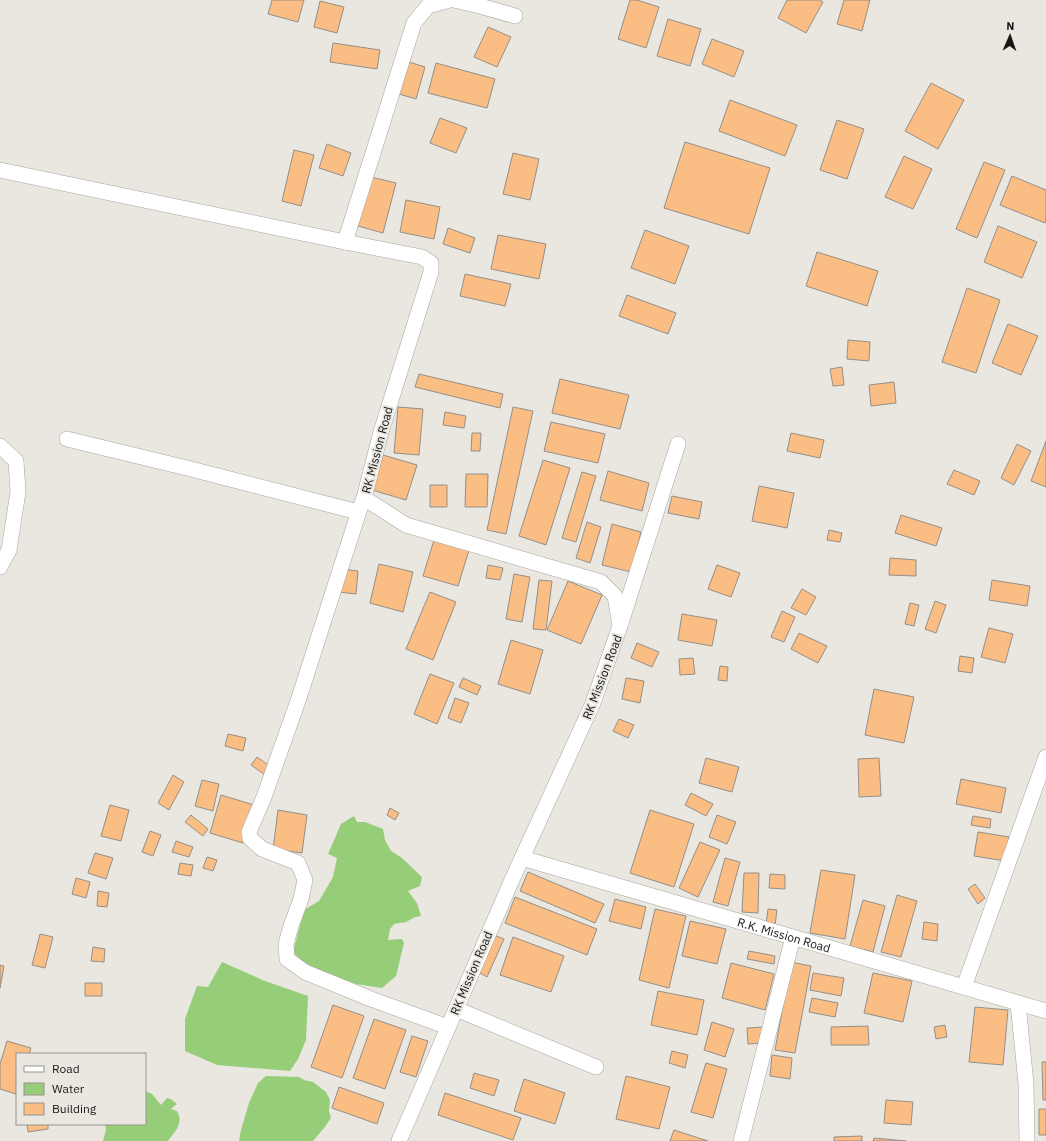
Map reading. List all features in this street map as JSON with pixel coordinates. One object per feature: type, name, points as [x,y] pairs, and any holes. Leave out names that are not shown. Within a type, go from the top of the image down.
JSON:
[{"type":"street","points":[[0,170],[345,242],[414,23],[428,6],[450,0]]},
{"type":"street","points":[[454,0],[515,16]]},
{"type":"street","name":"RK Mission Road","points":[[345,242],[422,257],[430,263],[431,272],[381,432],[364,498],[406,525],[601,582],[615,596],[620,626],[593,703],[522,858],[399,1141]]},
{"type":"street","points":[[67,439],[358,512]]},
{"type":"street","points":[[620,626],[678,444]]},
{"type":"street","points":[[0,446],[16,461],[18,492],[9,550],[0,567]]},
{"type":"street","points":[[364,498],[358,512],[356,523],[299,698],[264,797],[249,832],[250,838],[262,849],[298,863],[305,880],[301,899],[286,944],[287,959],[305,972],[371,999],[448,1027]]},
{"type":"street","points":[[964,987],[1046,757]]},
{"type":"street","name":"R.K. Mission Road","points":[[522,858],[1046,1011]]},
{"type":"street","points":[[741,1141],[793,937]]},
{"type":"street","points":[[1018,1003],[1026,1084],[1027,1141]]},
{"type":"street","points":[[456,1009],[596,1067]]},
{"type":"water","points":[[354,816],[357,822],[365,822],[383,829],[385,840],[391,851],[402,858],[422,877],[420,886],[408,891],[417,903],[421,916],[415,917],[406,922],[394,924],[390,929],[388,940],[402,939],[404,943],[396,976],[382,988],[356,984],[307,966],[293,952],[304,910],[319,901],[333,877],[337,858],[328,854],[341,824]]},
{"type":"water","points":[[222,962],[265,981],[308,996],[306,1040],[298,1059],[290,1071],[217,1065],[185,1051],[185,1019],[197,986],[208,987]]},
{"type":"water","points":[[266,1076],[299,1077],[313,1082],[326,1092],[330,1100],[329,1111],[331,1118],[313,1141],[239,1141],[249,1103],[258,1083]]},
{"type":"water","points":[[146,1091],[152,1094],[161,1105],[167,1098],[171,1099],[177,1104],[171,1109],[177,1111],[180,1120],[176,1131],[168,1141],[103,1141],[106,1130],[105,1125],[146,1125]]},
{"type":"building","points":[[272,0],[304,0],[298,22],[268,14]]},
{"type":"building","points":[[630,0],[637,0],[659,7],[646,48],[618,39]]},
{"type":"building","points":[[787,0],[820,0],[823,2],[806,33],[778,18]]},
{"type":"building","points":[[844,0],[870,0],[862,31],[837,24]]},
{"type":"building","points":[[320,1],[344,7],[337,33],[314,27]]},
{"type":"building","points":[[668,19],[701,29],[690,66],[657,56]]},
{"type":"building","points":[[488,27],[511,37],[497,67],[474,57]]},
{"type":"building","points":[[712,39],[744,51],[734,77],[702,64]]},
{"type":"building","points":[[333,43],[380,50],[377,69],[330,62]]},
{"type":"building","points":[[409,62],[425,67],[416,99],[399,94]]},
{"type":"building","points":[[436,63],[495,79],[487,108],[428,93]]},
{"type":"building","points":[[931,83],[964,100],[938,149],[905,131]]},
{"type":"building","points":[[730,100],[797,125],[785,156],[719,131]]},
{"type":"building","points":[[440,118],[467,128],[456,153],[430,143]]},
{"type":"building","points":[[837,120],[864,129],[847,179],[820,170]]},
{"type":"building","points":[[685,142],[770,168],[749,234],[664,208]]},
{"type":"building","points":[[327,144],[351,153],[343,176],[319,168]]},
{"type":"building","points":[[294,150],[314,155],[301,206],[282,201]]},
{"type":"building","points":[[513,153],[539,159],[530,200],[503,194]]},
{"type":"building","points":[[904,156],[932,169],[913,209],[885,197]]},
{"type":"building","points":[[984,162],[1005,170],[977,238],[956,229]]},
{"type":"building","points":[[1012,176],[1046,190],[1045,223],[1000,205]]},
{"type":"building","points":[[371,177],[396,183],[383,233],[358,226]]},
{"type":"building","points":[[406,200],[440,207],[434,239],[400,232]]},
{"type":"building","points":[[998,226],[1037,242],[1022,278],[984,262]]},
{"type":"building","points":[[448,228],[475,238],[470,253],[443,244]]},
{"type":"building","points":[[645,230],[689,246],[675,284],[631,268]]},
{"type":"building","points":[[498,235],[546,244],[539,279],[491,269]]},
{"type":"building","points":[[817,252],[878,271],[867,306],[806,286]]},
{"type":"building","points":[[465,274],[511,284],[505,306],[460,296]]},
{"type":"building","points":[[967,288],[1000,300],[976,373],[942,362]]},
{"type":"building","points":[[627,295],[676,313],[668,334],[619,316]]},
{"type":"building","points":[[1008,324],[1038,336],[1021,375],[992,363]]},
{"type":"building","points":[[848,340],[870,342],[869,361],[847,359]]},
{"type":"building","points":[[842,367],[844,385],[833,386],[830,369]]},
{"type":"building","points":[[419,374],[503,394],[500,408],[415,387]]},
{"type":"building","points":[[560,379],[629,395],[620,429],[552,413]]},
{"type":"building","points":[[894,382],[896,403],[871,406],[869,385]]},
{"type":"building","points":[[398,407],[423,409],[419,455],[394,453]]},
{"type":"building","points":[[513,407],[533,411],[506,534],[487,530]]},
{"type":"building","points":[[445,412],[466,416],[464,428],[443,425]]},
{"type":"building","points":[[551,422],[605,434],[598,463],[544,451]]},
{"type":"building","points":[[472,433],[481,433],[480,451],[471,451]]},
{"type":"building","points":[[791,433],[824,440],[820,458],[787,451]]},
{"type":"building","points":[[1046,441],[1046,487],[1031,481]]},
{"type":"building","points":[[1017,444],[1031,451],[1014,485],[1001,478]]},
{"type":"building","points":[[383,455],[417,465],[406,500],[372,490]]},
{"type":"building","points":[[543,460],[570,468],[546,545],[519,536]]},
{"type":"building","points":[[954,470],[980,481],[974,495],[947,484]]},
{"type":"building","points":[[608,471],[649,483],[642,511],[600,500]]},
{"type":"building","points":[[582,472],[596,476],[576,542],[562,538]]},
{"type":"building","points":[[466,474],[488,474],[487,507],[465,507]]},
{"type":"building","points":[[430,485],[447,485],[447,507],[430,507]]},
{"type":"building","points":[[759,486],[794,493],[787,528],[752,521]]},
{"type":"building","points":[[672,496],[702,502],[699,519],[668,513]]},
{"type":"building","points":[[901,515],[942,528],[936,546],[895,533]]},
{"type":"building","points":[[587,522],[601,527],[590,563],[576,558]]},
{"type":"building","points":[[612,524],[641,532],[631,572],[602,565]]},
{"type":"building","points":[[829,530],[842,533],[840,542],[827,540]]},
{"type":"building","points":[[434,540],[469,550],[458,586],[423,576]]},
{"type":"building","points":[[890,558],[916,560],[916,576],[889,575]]},
{"type":"building","points":[[379,564],[413,572],[403,612],[370,603]]},
{"type":"building","points":[[488,565],[503,568],[500,580],[486,578]]},
{"type":"building","points":[[717,565],[740,573],[731,597],[708,589]]},
{"type":"building","points":[[342,569],[358,571],[356,594],[339,592]]},
{"type":"building","points":[[514,574],[530,577],[522,622],[506,619]]},
{"type":"building","points":[[539,580],[552,581],[546,630],[533,629]]},
{"type":"building","points":[[992,580],[1030,586],[1027,606],[989,600]]},
{"type":"building","points":[[568,581],[602,595],[581,644],[547,630]]},
{"type":"building","points":[[802,589],[816,597],[806,615],[791,608]]},
{"type":"building","points":[[430,592],[456,602],[433,660],[406,649]]},
{"type":"building","points":[[935,601],[946,605],[936,633],[925,629]]},
{"type":"building","points":[[910,603],[919,605],[914,626],[905,624]]},
{"type":"building","points":[[782,611],[795,617],[784,642],[771,637]]},
{"type":"building","points":[[682,614],[717,620],[712,646],[678,640]]},
{"type":"building","points":[[989,628],[1013,634],[1005,663],[981,657]]},
{"type":"building","points":[[799,633],[827,646],[818,663],[791,649]]},
{"type":"building","points":[[511,640],[543,650],[530,694],[498,684]]},
{"type":"building","points":[[637,643],[659,652],[652,667],[631,658]]},
{"type":"building","points":[[960,656],[974,658],[972,673],[958,671]]},
{"type":"building","points":[[693,658],[695,674],[680,675],[679,659]]},
{"type":"building","points":[[720,666],[728,667],[727,681],[718,680]]},
{"type":"building","points":[[430,674],[454,683],[437,724],[414,714]]},
{"type":"building","points":[[463,678],[481,686],[477,695],[459,687]]},
{"type":"building","points":[[626,678],[644,681],[640,703],[622,699]]},
{"type":"building","points":[[874,689],[914,697],[904,743],[865,735]]},
{"type":"building","points":[[455,698],[469,703],[461,723],[448,718]]},
{"type":"building","points":[[619,719],[634,725],[628,738],[613,731]]},
{"type":"building","points":[[228,734],[246,738],[243,751],[225,746]]},
{"type":"building","points":[[257,757],[271,767],[265,775],[251,765]]},
{"type":"building","points":[[706,758],[739,767],[732,792],[699,783]]},
{"type":"building","points":[[879,758],[881,796],[859,797],[858,759]]},
{"type":"building","points":[[173,775],[184,782],[169,810],[158,803]]},
{"type":"building","points":[[961,779],[1006,788],[1001,813],[956,804]]},
{"type":"building","points":[[202,780],[219,784],[213,811],[195,806]]},
{"type":"building","points":[[691,793],[713,804],[706,816],[685,805]]},
{"type":"building","points":[[221,795],[254,805],[243,843],[210,833]]},
{"type":"building","points":[[110,805],[129,810],[121,841],[101,836]]},
{"type":"building","points":[[390,808],[399,813],[395,820],[387,815]]},
{"type":"building","points":[[278,810],[307,815],[302,853],[273,849]]},
{"type":"building","points":[[650,810],[694,824],[674,887],[630,873]]},
{"type":"building","points":[[191,815],[208,829],[203,836],[185,822]]},
{"type":"building","points":[[717,815],[736,822],[727,844],[709,837]]},
{"type":"building","points":[[973,816],[991,819],[990,828],[971,825]]},
{"type":"building","points":[[150,831],[161,835],[153,856],[142,852]]},
{"type":"building","points":[[978,832],[1009,837],[1005,861],[974,856]]},
{"type":"building","points":[[176,841],[193,847],[189,857],[172,852]]},
{"type":"building","points":[[700,842],[720,850],[698,897],[679,888]]},
{"type":"building","points":[[95,853],[113,858],[106,879],[88,873]]},
{"type":"building","points":[[207,857],[217,860],[213,871],[203,868]]},
{"type":"building","points":[[725,858],[740,862],[728,906],[713,902]]},
{"type":"building","points":[[180,863],[193,865],[191,876],[178,874]]},
{"type":"building","points":[[821,870],[855,875],[845,939],[810,933]]},
{"type":"building","points":[[528,872],[604,904],[595,923],[520,891]]},
{"type":"building","points":[[744,873],[759,873],[758,913],[742,912]]},
{"type":"building","points":[[770,874],[785,875],[785,889],[769,888]]},
{"type":"building","points":[[76,878],[90,882],[86,898],[72,894]]},
{"type":"building","points":[[975,884],[985,898],[978,904],[968,889]]},
{"type":"building","points":[[98,891],[109,893],[107,907],[97,906]]},
{"type":"building","points":[[897,895],[917,901],[901,957],[881,952]]},
{"type":"building","points":[[515,897],[597,929],[587,955],[505,923]]},
{"type":"building","points":[[615,899],[646,907],[641,929],[609,921]]},
{"type":"building","points":[[863,900],[885,906],[873,952],[850,946]]},
{"type":"building","points":[[655,909],[686,916],[669,988],[639,980]]},
{"type":"building","points":[[768,909],[777,910],[775,926],[766,925]]},
{"type":"building","points":[[690,921],[726,929],[717,964],[682,956]]},
{"type":"building","points":[[924,922],[938,924],[937,941],[922,939]]},
{"type":"building","points":[[40,934],[53,937],[45,968],[32,965]]},
{"type":"building","points":[[494,935],[504,939],[487,977],[478,972]]},
{"type":"building","points":[[513,937],[564,956],[551,992],[500,975]]},
{"type":"building","points":[[93,947],[105,949],[104,962],[91,961]]},
{"type":"building","points":[[749,951],[775,956],[774,964],[747,959]]},
{"type":"building","points":[[791,962],[811,966],[795,1053],[775,1050]]},
{"type":"building","points":[[731,963],[774,974],[765,1010],[722,998]]},
{"type":"building","points":[[0,965],[4,966],[0,988]]},
{"type":"building","points":[[813,973],[844,978],[841,996],[810,990]]},
{"type":"building","points":[[873,973],[912,981],[903,1022],[864,1013]]},
{"type":"building","points":[[85,983],[102,983],[102,996],[85,996]]},
{"type":"building","points":[[658,991],[704,1000],[697,1035],[651,1025]]},
{"type":"building","points":[[812,998],[838,1003],[835,1017],[809,1012]]},
{"type":"building","points":[[333,1005],[364,1016],[342,1078],[311,1067]]},
{"type":"building","points":[[975,1007],[1008,1010],[1003,1065],[969,1062]]},
{"type":"building","points":[[374,1019],[406,1030],[385,1089],[353,1078]]},
{"type":"building","points":[[712,1022],[734,1029],[725,1057],[704,1050]]},
{"type":"building","points":[[945,1025],[947,1037],[936,1039],[934,1027]]},
{"type":"building","points":[[868,1026],[869,1045],[831,1045],[831,1027]]},
{"type":"building","points":[[764,1027],[765,1043],[748,1044],[747,1028]]},
{"type":"building","points":[[412,1036],[428,1041],[416,1077],[400,1072]]},
{"type":"building","points":[[7,1041],[31,1048],[29,1053],[16,1053],[16,1094],[0,1089],[0,1064]]},
{"type":"building","points":[[672,1051],[688,1055],[685,1068],[669,1063]]},
{"type":"building","points":[[772,1055],[792,1058],[790,1079],[770,1076]]},
{"type":"building","points":[[1042,1062],[1046,1062],[1046,1100],[1043,1100]]},
{"type":"building","points":[[706,1063],[727,1069],[713,1118],[691,1112]]},
{"type":"building","points":[[474,1073],[499,1080],[494,1096],[470,1088]]},
{"type":"building","points":[[626,1076],[670,1087],[659,1129],[616,1119]]},
{"type":"building","points":[[524,1079],[565,1093],[555,1124],[514,1111]]},
{"type":"building","points":[[339,1087],[384,1103],[377,1124],[332,1108]]},
{"type":"building","points":[[445,1093],[521,1118],[513,1140],[438,1115]]},
{"type":"building","points":[[886,1100],[913,1102],[911,1125],[884,1123]]},
{"type":"building","points":[[1039,1109],[1046,1109],[1046,1135],[1039,1135]]},
{"type":"building","points":[[27,1125],[48,1125],[48,1129],[28,1132]]},
{"type":"building","points":[[674,1130],[708,1141],[670,1141]]},
{"type":"building","points":[[862,1136],[862,1141],[834,1141],[834,1137]]},
{"type":"building","points":[[874,1138],[906,1141],[873,1141]]}]
